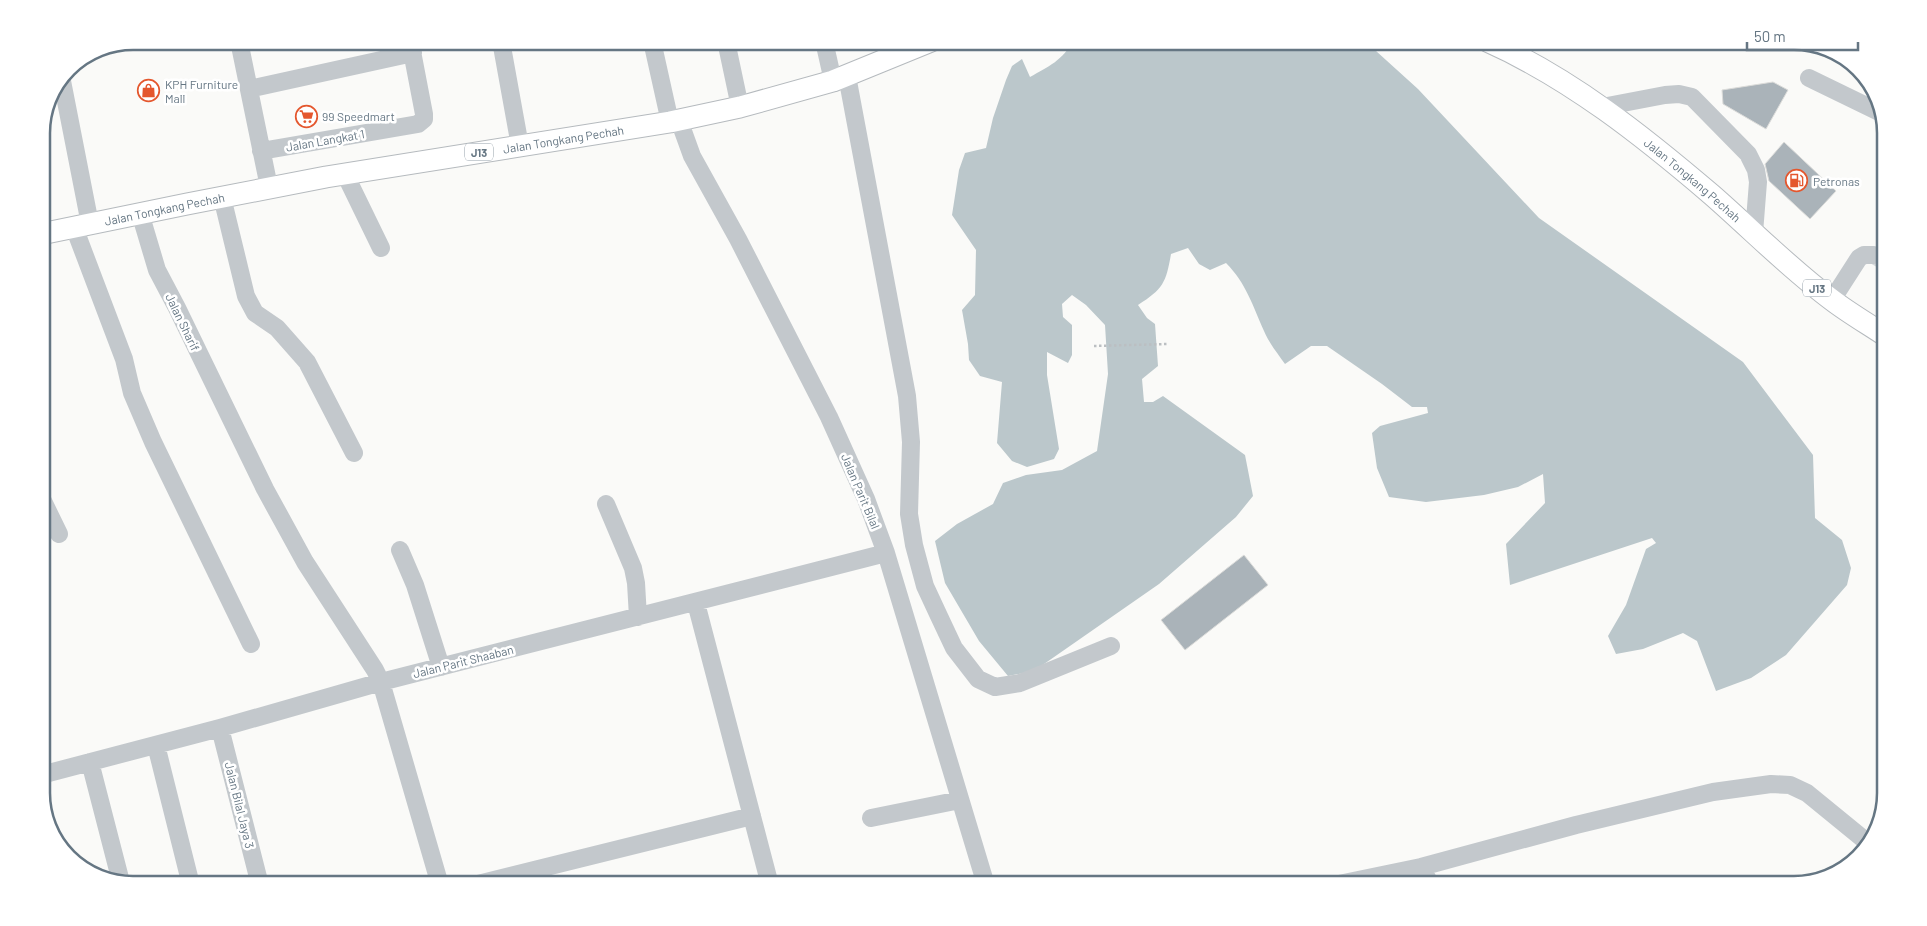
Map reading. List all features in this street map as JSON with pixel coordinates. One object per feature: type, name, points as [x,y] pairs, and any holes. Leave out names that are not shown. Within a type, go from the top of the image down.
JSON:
[{"type":"main road","name":"Jalan Tongkang Pechah","points":[[50,232],[222,197],[265,166],[345,174],[675,121],[740,107],[840,79],[908,50]]},
{"type":"main road","name":"Jalan Tongkang Pechah","points":[[1507,50],[1522,57],[1602,107],[1710,194],[1792,268],[1832,300],[1877,330]]},
{"type":"street","points":[[241,50],[265,166]]},
{"type":"street","points":[[249,89],[399,50]]},
{"type":"street","name":"Jalan Langkat 1","points":[[265,166],[418,124],[424,119],[424,114],[412,50]]},
{"type":"street","points":[[503,50],[520,146]]},
{"type":"street","name":"Jalan Parit Bilal","points":[[655,50],[675,121],[692,156],[738,238],[829,417],[866,499],[886,553],[983,876]]},
{"type":"street","points":[[728,50],[740,107]]},
{"type":"street","points":[[828,50],[840,79],[907,396],[911,442],[909,514],[914,545],[926,586],[954,648],[978,679],[994,687],[1020,683],[1111,646]]},
{"type":"street","points":[[1809,78],[1874,109]]},
{"type":"street","points":[[63,89],[82,226],[124,359],[132,393],[153,442],[251,644]]},
{"type":"street","points":[[1602,107],[1665,95],[1679,94],[1692,97],[1748,154],[1756,170],[1758,182],[1754,233]]},
{"type":"street","points":[[345,174],[381,248]]},
{"type":"street","points":[[222,197],[246,296],[255,313],[277,328],[308,362],[354,453]]},
{"type":"street","name":"Jalan Sharif","points":[[140,213],[157,270],[178,308],[265,490],[305,562],[377,675],[437,876]]},
{"type":"street","points":[[1832,300],[1859,258],[1864,255],[1874,255]]},
{"type":"street","points":[[606,504],[633,568],[638,610]]},
{"type":"street","points":[[50,516],[58,534]]},
{"type":"street","points":[[400,550],[415,585],[440,659]]},
{"type":"street","name":"Jalan Parit Shaaban","points":[[50,773],[220,728],[377,675],[638,610],[696,603],[886,553]]},
{"type":"street","points":[[696,603],[768,876]]},
{"type":"street","name":"Jalan Bilal Jaya 3","points":[[220,728],[258,876]]},
{"type":"street","points":[[156,745],[189,876]]},
{"type":"street","points":[[90,762],[119,874]]},
{"type":"street","points":[[1378,876],[1421,867],[1712,792],[1770,784],[1790,785],[1807,794],[1863,839]]},
{"type":"street","points":[[871,818],[960,800]]},
{"type":"street","points":[[510,876],[752,816]]},
{"type":"street","points":[[1421,867],[1426,876]]},
{"type":"path","points":[[1094,346],[1168,344]]},
{"type":"shaded area","points":[[1067,50],[1375,50],[1418,89],[1539,218],[1743,362],[1813,455],[1815,518],[1842,540],[1851,568],[1847,585],[1786,655],[1751,678],[1716,691],[1697,641],[1683,633],[1643,649],[1616,654],[1608,636],[1626,605],[1646,549],[1656,543],[1652,538],[1510,585],[1506,544],[1545,503],[1543,474],[1518,487],[1484,495],[1426,502],[1389,497],[1377,468],[1372,433],[1380,426],[1428,413],[1427,407],[1412,407],[1327,346],[1311,346],[1285,364],[1268,340],[1248,295],[1233,271],[1226,263],[1210,270],[1199,264],[1188,248],[1171,254],[1162,284],[1153,294],[1138,305],[1147,318],[1155,324],[1158,366],[1142,379],[1144,402],[1153,402],[1163,396],[1245,455],[1253,496],[1236,517],[1159,584],[1034,671],[1008,676],[979,641],[945,583],[935,541],[957,524],[993,504],[1003,483],[1026,475],[1062,470],[1097,451],[1108,374],[1105,325],[1086,305],[1072,295],[1062,304],[1063,317],[1072,325],[1072,355],[1068,363],[1047,352],[1047,375],[1059,449],[1054,459],[1027,467],[1012,461],[997,443],[1002,382],[980,376],[969,360],[962,310],[975,295],[976,250],[952,215],[959,170],[965,153],[986,148],[993,118],[1012,66],[1022,59],[1030,77],[1049,66]]},
{"type":"building","points":[[1773,82],[1788,90],[1766,129],[1723,104],[1722,90]]},
{"type":"building","name":"Petronas","points":[[1784,142],[1836,191],[1810,219],[1769,181],[1765,164]]},
{"type":"building","points":[[1244,555],[1268,585],[1185,650],[1161,620]]},
{"type":"place","name":"KPH Furniture Mall","points":[[149,91]]},
{"type":"place","name":"99 Speedmart","points":[[306,116]]},
{"type":"place","name":"Petronas","points":[[1797,181]]}]
